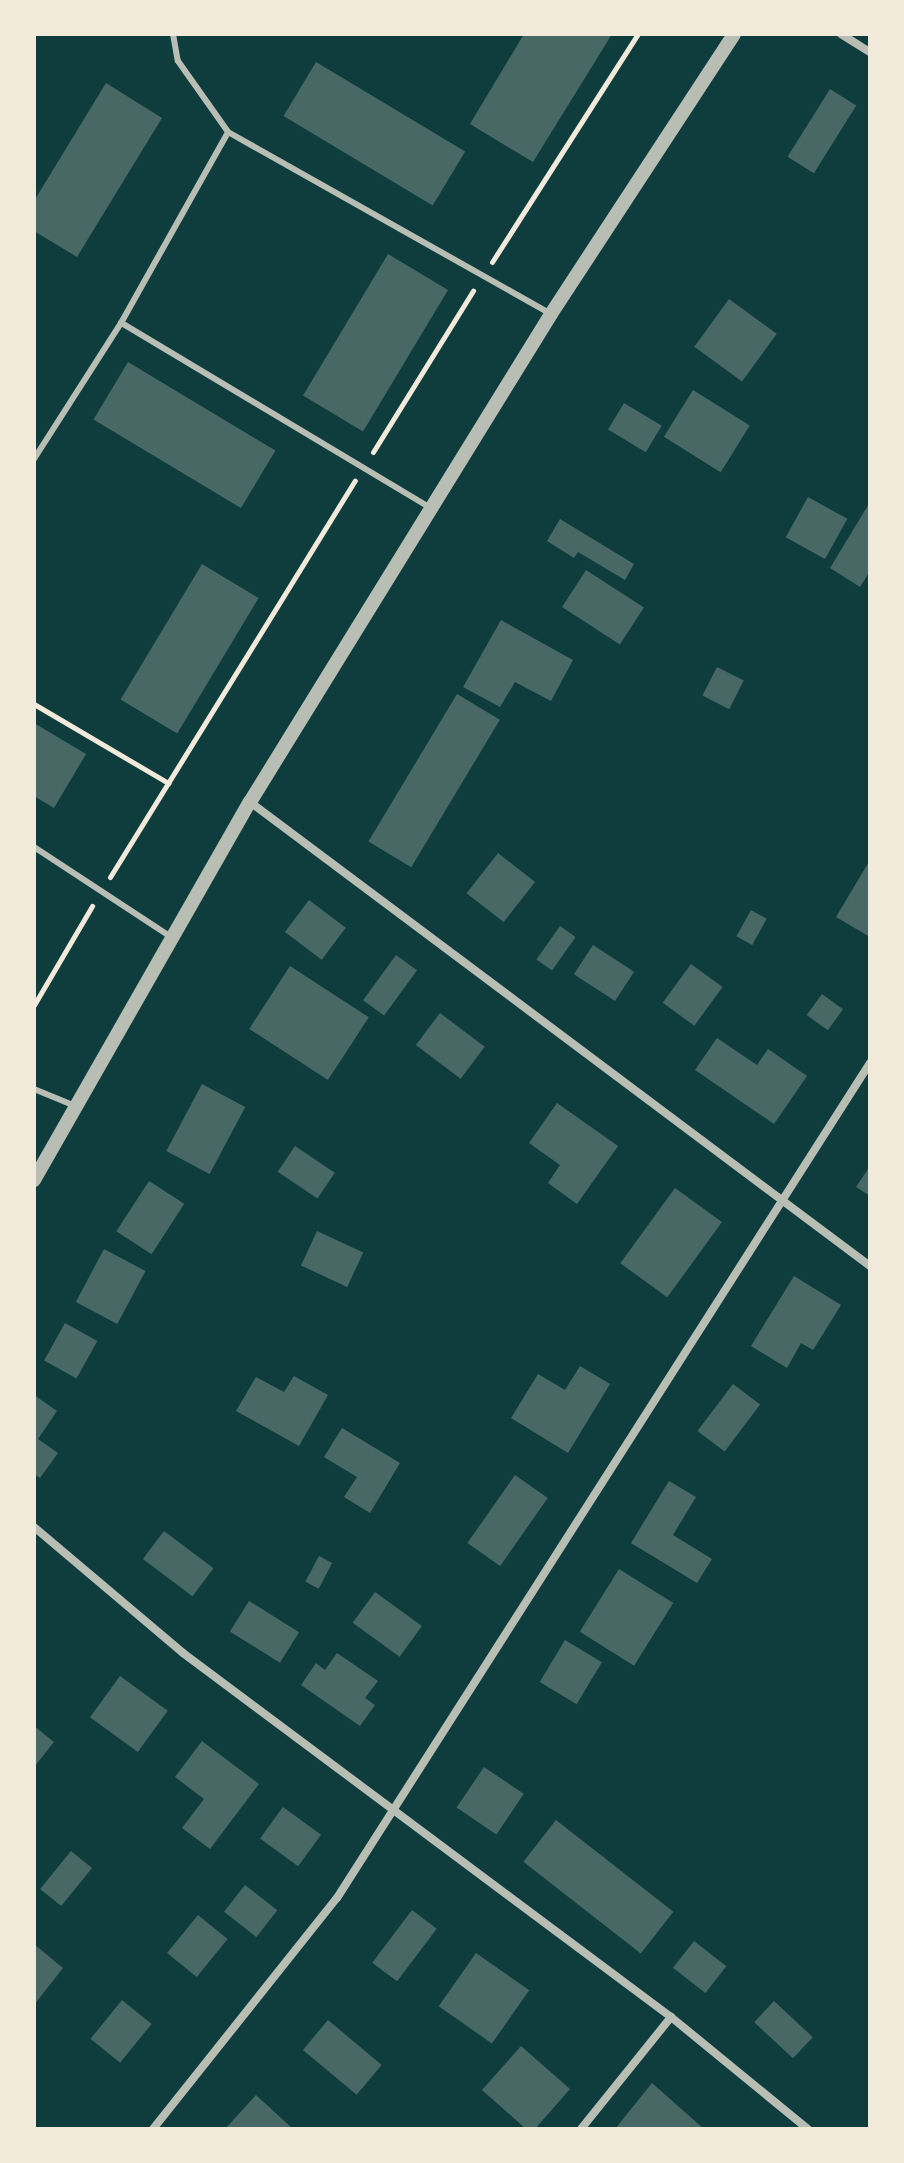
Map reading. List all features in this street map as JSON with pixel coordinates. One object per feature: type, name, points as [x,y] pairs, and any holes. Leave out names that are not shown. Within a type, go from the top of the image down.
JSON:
[{"type":"street","points":[[34,1180],[250,802],[551,314],[734,34]]},
{"type":"street","points":[[841,34],[870,52]]},
{"type":"street","points":[[250,802],[786,1199],[870,1266]]},
{"type":"street","points":[[153,2129],[337,1898],[870,1063]]},
{"type":"street","points":[[34,1527],[183,1653],[671,2017],[808,2129]]},
{"type":"street","points":[[581,2129],[671,2017]]},
{"type":"lane","points":[[173,34],[178,61],[228,132],[481,279],[551,314]]},
{"type":"lane","points":[[34,459],[121,323],[228,132]]},
{"type":"lane","points":[[121,323],[431,508]]},
{"type":"lane","points":[[34,847],[103,889],[171,937]]},
{"type":"lane","points":[[34,1089],[75,1106]]},
{"type":"path","points":[[34,1005],[364,467],[638,34]]},
{"type":"path","points":[[34,704],[168,783]]},
{"type":"building","points":[[524,34],[612,34],[533,162],[470,124]]},
{"type":"building","points":[[316,62],[465,152],[433,206],[284,116]]},
{"type":"building","points":[[106,83],[162,118],[77,257],[34,231],[34,201]]},
{"type":"building","points":[[830,89],[856,105],[814,173],[788,157]]},
{"type":"building","points":[[388,254],[448,290],[363,431],[303,395]]},
{"type":"building","points":[[729,299],[777,334],[742,381],[694,347]]},
{"type":"building","points":[[128,362],[275,451],[241,508],[93,419]]},
{"type":"building","points":[[693,390],[750,426],[721,472],[664,437]]},
{"type":"building","points":[[624,403],[662,426],[646,452],[608,430]]},
{"type":"building","points":[[808,497],[847,519],[825,559],[786,537]]},
{"type":"building","points":[[870,502],[870,571],[860,587],[830,568]]},
{"type":"building","points":[[560,519],[634,564],[625,580],[578,552],[574,558],[547,541]]},
{"type":"building","points":[[202,564],[259,598],[177,733],[121,699]]},
{"type":"building","points":[[586,570],[644,608],[620,644],[562,607]]},
{"type":"building","points":[[501,620],[573,660],[551,701],[515,682],[500,707],[463,687]]},
{"type":"building","points":[[717,667],[744,681],[729,709],[702,696]]},
{"type":"building","points":[[457,694],[500,720],[411,867],[368,841]]},
{"type":"building","points":[[34,723],[86,754],[54,808],[34,796]]},
{"type":"building","points":[[498,853],[535,882],[504,922],[467,893]]},
{"type":"building","points":[[870,860],[870,937],[836,917]]},
{"type":"building","points":[[309,900],[346,928],[322,960],[285,932]]},
{"type":"building","points":[[751,910],[767,919],[752,945],[736,936]]},
{"type":"building","points":[[560,926],[576,937],[552,970],[536,960]]},
{"type":"building","points":[[593,945],[634,972],[615,1001],[574,974]]},
{"type":"building","points":[[396,955],[417,970],[384,1016],[363,1000]]},
{"type":"building","points":[[691,964],[723,987],[694,1026],[663,1003]]},
{"type":"building","points":[[290,966],[369,1017],[328,1080],[249,1029]]},
{"type":"building","points":[[822,994],[843,1009],[828,1030],[807,1015]]},
{"type":"building","points":[[440,1013],[485,1047],[461,1079],[416,1045]]},
{"type":"building","points":[[717,1038],[757,1065],[768,1049],[807,1076],[774,1124],[695,1070]]},
{"type":"building","points":[[202,1084],[245,1107],[210,1174],[166,1151]]},
{"type":"building","points":[[557,1103],[618,1146],[577,1204],[548,1183],[560,1165],[529,1143]]},
{"type":"building","points":[[295,1146],[335,1173],[317,1199],[278,1172]]},
{"type":"building","points":[[870,1166],[870,1196],[856,1187]]},
{"type":"building","points":[[149,1181],[184,1204],[152,1254],[116,1231]]},
{"type":"building","points":[[675,1188],[722,1222],[667,1297],[620,1263]]},
{"type":"building","points":[[317,1231],[363,1253],[347,1287],[301,1265]]},
{"type":"building","points":[[104,1249],[145,1271],[117,1324],[76,1302]]},
{"type":"building","points":[[794,1276],[841,1305],[813,1350],[801,1343],[787,1368],[751,1346]]},
{"type":"building","points":[[65,1323],[97,1341],[77,1379],[44,1361]]},
{"type":"building","points":[[580,1366],[610,1384],[568,1453],[511,1418],[538,1374],[565,1390]]},
{"type":"building","points":[[294,1376],[328,1395],[299,1446],[236,1411],[256,1377],[284,1392]]},
{"type":"building","points":[[733,1384],[760,1404],[725,1452],[697,1431]]},
{"type":"building","points":[[34,1395],[57,1411],[38,1439],[58,1453],[40,1478],[34,1474]]},
{"type":"building","points":[[342,1428],[400,1463],[370,1513],[344,1497],[357,1477],[324,1457]]},
{"type":"building","points":[[515,1475],[548,1498],[500,1566],[467,1543]]},
{"type":"building","points":[[669,1481],[696,1497],[673,1535],[712,1559],[697,1583],[631,1543]]},
{"type":"building","points":[[164,1531],[214,1568],[192,1596],[143,1559]]},
{"type":"building","points":[[319,1556],[332,1563],[319,1589],[305,1582]]},
{"type":"building","points":[[619,1569],[673,1603],[634,1666],[580,1632]]},
{"type":"building","points":[[375,1592],[422,1626],[400,1657],[353,1623]]},
{"type":"building","points":[[249,1601],[299,1632],[280,1663],[230,1632]]},
{"type":"building","points":[[565,1640],[602,1662],[577,1704],[540,1682]]},
{"type":"building","points":[[337,1653],[378,1681],[365,1698],[375,1705],[360,1726],[301,1685],[316,1663],[325,1670]]},
{"type":"building","points":[[120,1676],[168,1711],[138,1752],[90,1717]]},
{"type":"building","points":[[34,1726],[54,1742],[34,1767]]},
{"type":"building","points":[[202,1741],[259,1784],[210,1849],[182,1828],[204,1799],[175,1777]]},
{"type":"building","points":[[484,1767],[524,1794],[496,1834],[457,1808]]},
{"type":"building","points":[[283,1807],[321,1835],[298,1866],[260,1839]]},
{"type":"building","points":[[556,1820],[673,1912],[641,1953],[523,1862]]},
{"type":"building","points":[[71,1851],[92,1868],[61,1906],[40,1889]]},
{"type":"building","points":[[245,1885],[277,1910],[256,1937],[224,1912]]},
{"type":"building","points":[[412,1910],[437,1929],[397,1981],[372,1963]]},
{"type":"building","points":[[198,1915],[228,1939],[197,1977],[167,1953]]},
{"type":"building","points":[[694,1941],[726,1966],[705,1993],[673,1968]]},
{"type":"building","points":[[34,1944],[63,1968],[34,2005]]},
{"type":"building","points":[[476,1953],[529,1990],[492,2044],[439,2006]]},
{"type":"building","points":[[122,2000],[152,2024],[120,2063],[91,2039]]},
{"type":"building","points":[[774,2001],[813,2037],[793,2058],[754,2022]]},
{"type":"building","points":[[328,2020],[382,2065],[357,2095],[303,2050]]},
{"type":"building","points":[[521,2046],[570,2089],[535,2129],[526,2129],[482,2090]]},
{"type":"building","points":[[652,2083],[704,2129],[615,2129]]},
{"type":"building","points":[[256,2095],[293,2129],[225,2129]]}]
